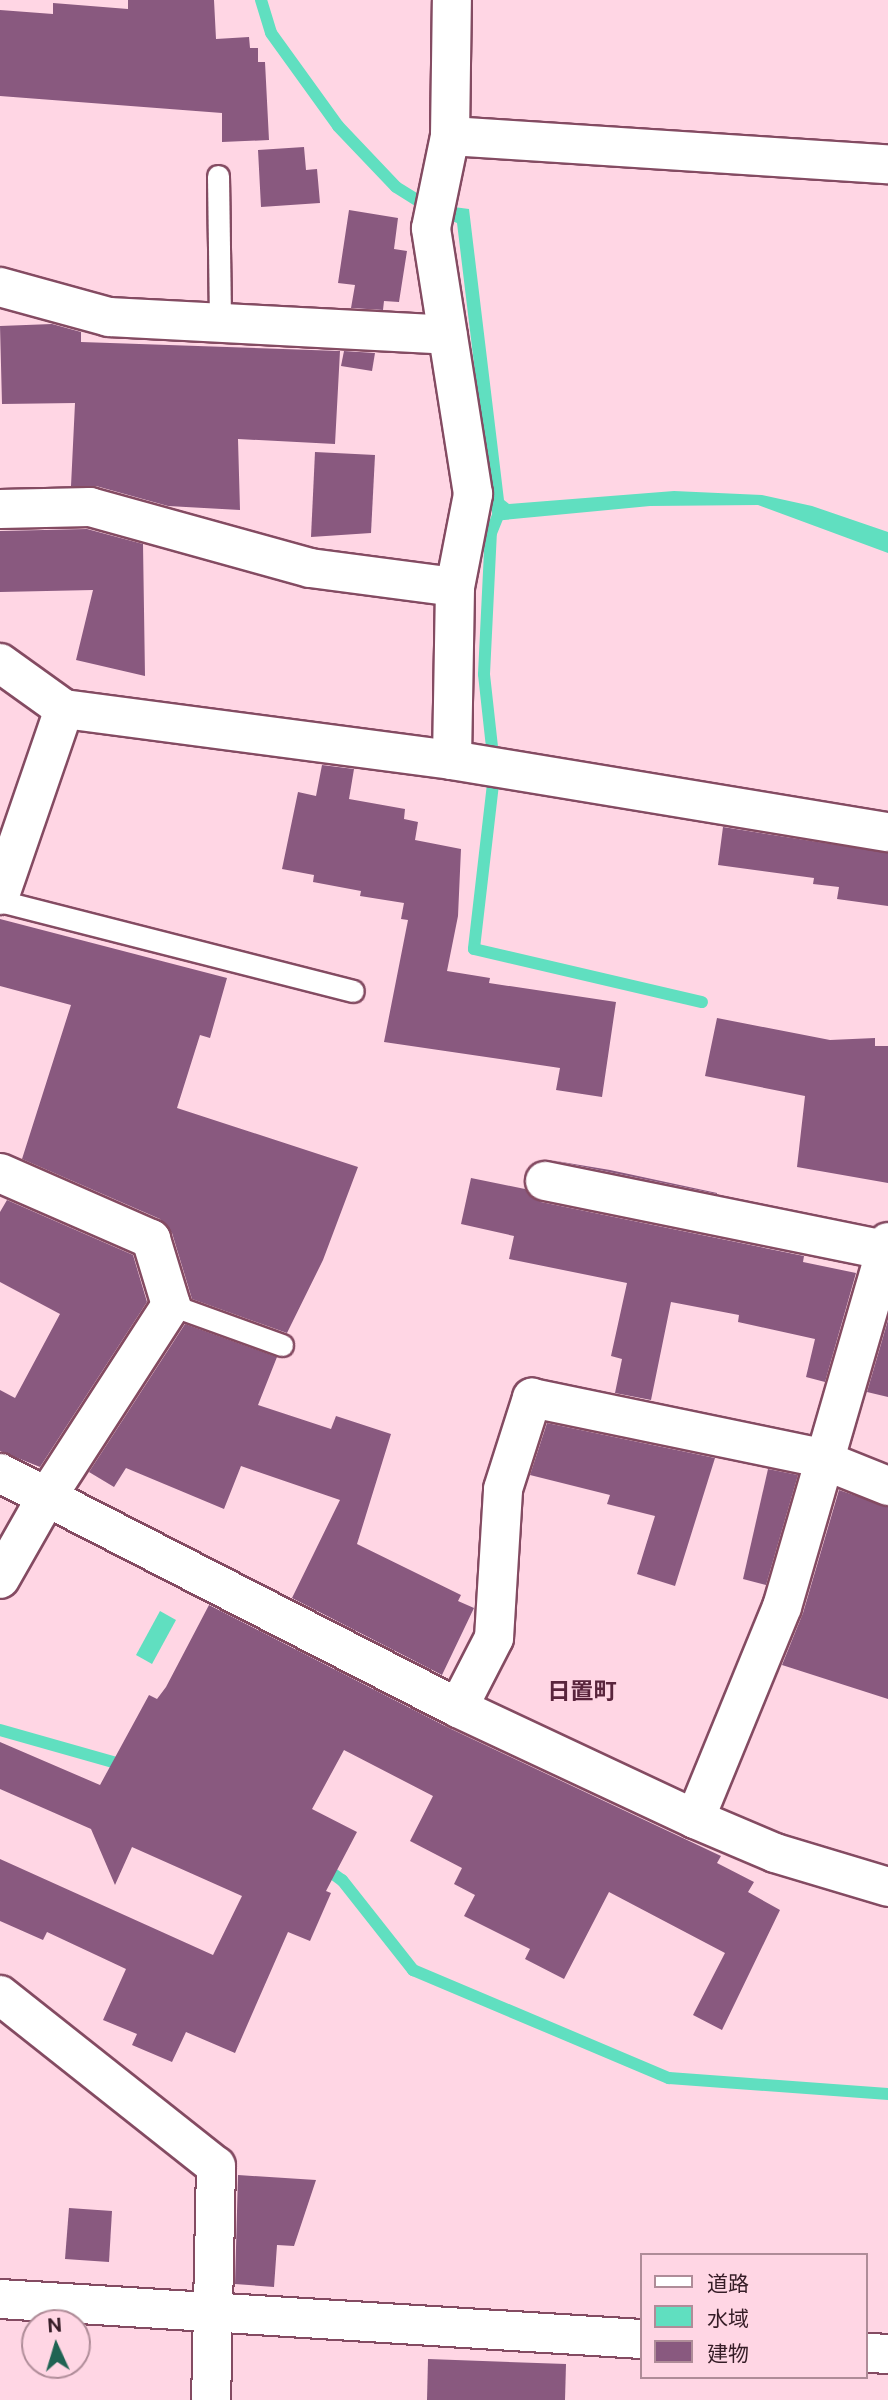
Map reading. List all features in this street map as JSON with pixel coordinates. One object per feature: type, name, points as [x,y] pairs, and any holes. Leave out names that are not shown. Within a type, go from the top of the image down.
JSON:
[{"type":"street","points":[[452,0],[450,136],[431,228],[448,335],[488,492],[455,587],[452,760]]},
{"type":"street","points":[[450,136],[888,164]]},
{"type":"street","points":[[0,287],[108,317],[448,335]]},
{"type":"street","points":[[0,509],[90,507],[310,568],[455,587]]},
{"type":"street","points":[[0,663],[65,709],[452,760],[888,832]]},
{"type":"street","points":[[0,895],[65,709]]},
{"type":"street","points":[[0,1172],[151,1239],[171,1305],[46,1498],[0,1579]]},
{"type":"street","points":[[545,1181],[887,1248],[782,1607],[695,1819]]},
{"type":"street","points":[[458,1708],[494,1638],[503,1489],[533,1398],[813,1457],[825,1465],[888,1486]]},
{"type":"street","points":[[0,1473],[458,1708],[695,1819],[775,1853],[888,1887]]},
{"type":"street","points":[[0,1995],[216,2166],[215,2314],[211,2400]]},
{"type":"street","points":[[0,2299],[640,2339]]},
{"type":"street","points":[[867,2353],[888,2354]]},
{"type":"lane","points":[[218,176],[220,322]]},
{"type":"lane","points":[[0,901],[353,991]]},
{"type":"lane","points":[[171,1305],[282,1345]]},
{"type":"water","points":[[423,203],[469,209],[504,500],[509,504],[674,491],[762,495],[812,506],[888,532],[888,553],[758,505],[650,506],[493,521],[457,223],[421,209]]},
{"type":"water","points":[[160,1611],[176,1620],[152,1664],[136,1655]]},
{"type":"building","points":[[128,0],[214,0],[216,39],[249,37],[250,48],[258,48],[258,62],[265,62],[269,140],[222,142],[222,113],[0,96],[0,10],[53,14],[53,3],[128,9]]},
{"type":"building","points":[[304,147],[306,170],[317,169],[320,203],[261,207],[258,150]]},
{"type":"building","points":[[349,210],[398,218],[394,249],[407,251],[399,302],[384,301],[383,310],[351,308],[355,285],[338,283]]},
{"type":"building","points":[[52,324],[81,332],[81,342],[340,351],[335,444],[238,439],[240,510],[168,506],[96,486],[71,486],[75,403],[2,404],[0,326]]},
{"type":"building","points":[[344,351],[375,353],[372,371],[341,366]]},
{"type":"building","points":[[315,452],[375,455],[371,533],[311,537]]},
{"type":"building","points":[[87,529],[143,544],[145,676],[76,660],[93,590],[0,592],[0,531]]},
{"type":"building","points":[[322,765],[354,769],[349,799],[405,809],[404,819],[418,822],[415,840],[461,849],[458,916],[447,971],[490,978],[489,983],[616,1002],[602,1097],[556,1090],[560,1068],[384,1042],[408,920],[401,919],[404,903],[360,896],[361,891],[313,882],[314,875],[282,869],[298,792],[316,796]]},
{"type":"building","points":[[723,827],[888,853],[888,906],[837,899],[839,887],[813,884],[814,878],[718,865]]},
{"type":"building","points":[[0,919],[227,978],[210,1038],[200,1035],[177,1108],[358,1167],[323,1260],[287,1333],[192,1299],[172,1233],[160,1219],[22,1159],[71,1005],[0,986]]},
{"type":"building","points":[[717,1018],[830,1040],[875,1038],[875,1046],[888,1046],[888,1183],[797,1167],[805,1096],[705,1076]]},
{"type":"building","points":[[550,1160],[610,1170],[717,1194]]},
{"type":"building","points":[[471,1178],[525,1189],[541,1202],[804,1256],[803,1262],[856,1273],[825,1382],[806,1377],[815,1339],[738,1322],[739,1315],[671,1302],[651,1400],[615,1393],[622,1359],[611,1356],[627,1283],[509,1259],[514,1236],[461,1224]]},
{"type":"building","points":[[7,1200],[133,1255],[147,1302],[40,1467],[0,1451],[0,1390],[15,1398],[60,1314],[0,1282],[0,1212]]},
{"type":"building","points":[[888,1320],[888,1397],[867,1392]]},
{"type":"building","points":[[185,1324],[277,1357],[258,1405],[331,1429],[336,1416],[391,1434],[357,1544],[461,1595],[458,1601],[474,1608],[442,1675],[292,1598],[340,1500],[241,1466],[224,1509],[126,1468],[114,1487],[89,1472]]},
{"type":"building","points":[[547,1423],[715,1458],[675,1586],[637,1574],[655,1516],[607,1504],[610,1495],[530,1475]]},
{"type":"building","points":[[768,1469],[798,1475],[766,1585],[743,1579]]},
{"type":"building","points":[[839,1490],[888,1507],[888,1699],[782,1665],[803,1613]]},
{"type":"building","points":[[209,1605],[449,1728],[721,1856],[717,1863],[754,1882],[748,1892],[780,1910],[722,2030],[693,2015],[725,1953],[609,1892],[564,1979],[525,1959],[530,1949],[464,1916],[475,1895],[454,1884],[462,1868],[410,1841],[433,1796],[344,1750],[312,1809],[357,1832],[326,1891],[331,1893],[310,1941],[288,1932],[235,2053],[186,2032],[172,2062],[132,2045],[137,2034],[103,2020],[126,1969],[47,1932],[43,1940],[0,1921],[0,1859],[213,1955],[242,1896],[132,1847],[115,1885],[91,1829],[0,1789],[0,1742],[100,1785],[149,1695],[157,1699],[166,1687]]},
{"type":"building","points":[[238,2175],[316,2180],[294,2246],[277,2245],[274,2287],[235,2284]]},
{"type":"building","points":[[69,2208],[112,2211],[109,2262],[65,2259]]},
{"type":"building","points":[[428,2359],[566,2364],[565,2400],[427,2400]]},
{"type":"waterway","points":[[261,0],[271,33],[338,126],[396,187],[429,208]]},
{"type":"waterway","points":[[492,747],[484,674],[491,533],[499,513]]},
{"type":"waterway","points":[[493,784],[474,949],[702,1002]]},
{"type":"waterway","points":[[0,1730],[127,1766]]},
{"type":"waterway","points":[[321,1865],[342,1880],[413,1970],[669,2078],[888,2094]]},
{"type":"district","name":"日置町","points":[[582,1691]]}]
